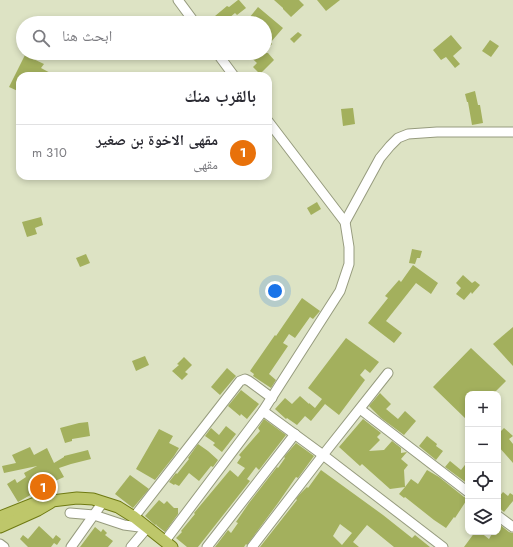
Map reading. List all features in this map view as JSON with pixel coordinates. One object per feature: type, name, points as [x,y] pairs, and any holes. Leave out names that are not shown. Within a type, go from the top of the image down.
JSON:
[{"type":"main road","points":[[0,517],[34,503],[77,498],[93,499],[118,507],[134,517],[168,544]]},
{"type":"main road","points":[[0,527],[54,501]]},
{"type":"street","points":[[178,0],[190,16]]},
{"type":"street","points":[[222,60],[231,72]]},
{"type":"street","points":[[168,544],[272,398],[340,291],[349,264],[349,247],[344,222],[272,126]]},
{"type":"street","points":[[344,222],[380,158],[398,138],[408,134],[437,132],[513,132]]},
{"type":"street","points":[[252,547],[388,373]]},
{"type":"street","points":[[134,517],[240,381],[245,379],[249,381],[272,398]]},
{"type":"street","points":[[360,409],[465,490]]},
{"type":"street","points":[[263,411],[443,547]]},
{"type":"street","points":[[207,547],[294,434]]},
{"type":"street","points":[[71,547],[103,502]]},
{"type":"street","points":[[70,512],[94,515],[124,525],[148,528]]},
{"type":"street","points":[[501,518],[513,527]]},
{"type":"street","points":[[131,547],[148,528]]},
{"type":"street","points":[[0,544],[4,547]]},
{"type":"building","points":[[239,0],[246,8],[237,15],[235,13],[231,16],[215,16],[227,6],[229,7]]},
{"type":"building","points":[[274,0],[299,0],[304,5],[291,17]]},
{"type":"building","points":[[317,0],[340,0],[326,11]]},
{"type":"building","points":[[258,7],[269,16],[251,16]]},
{"type":"building","points":[[272,19],[283,28],[272,41]]},
{"type":"building","points":[[298,32],[302,35],[294,43],[290,39]]},
{"type":"building","points":[[451,35],[462,48],[453,56],[460,64],[455,68],[446,57],[441,60],[433,50]]},
{"type":"building","points":[[490,40],[499,46],[491,57],[482,51]]},
{"type":"building","points":[[272,58],[274,60],[262,72],[258,72],[253,67],[257,63],[254,60],[272,60]]},
{"type":"building","points":[[22,60],[36,60],[44,64],[41,68],[48,72],[16,72]]},
{"type":"building","points":[[16,73],[16,90],[9,87]]},
{"type":"building","points":[[475,91],[478,105],[480,105],[483,123],[472,125],[465,94]]},
{"type":"building","points":[[353,108],[355,124],[343,126],[341,109]]},
{"type":"building","points":[[317,202],[321,209],[311,215],[307,208]]},
{"type":"building","points":[[41,217],[43,225],[35,228],[37,234],[27,237],[22,222]]},
{"type":"building","points":[[412,249],[422,251],[420,258],[417,258],[415,264],[409,263]]},
{"type":"building","points":[[86,254],[90,263],[80,267],[76,258]]},
{"type":"building","points":[[413,265],[438,283],[431,294],[416,283],[386,321],[402,333],[394,343],[368,323],[388,298],[385,296],[399,280],[401,282]]},
{"type":"building","points":[[463,275],[472,283],[475,281],[480,285],[464,300],[456,294],[461,288],[456,283]]},
{"type":"building","points":[[302,298],[320,311],[313,319],[310,317],[295,338],[289,334],[283,343],[288,346],[269,374],[276,380],[271,388],[253,376],[254,374],[250,371]]},
{"type":"building","points":[[513,327],[513,366],[493,344]]},
{"type":"building","points":[[346,338],[379,362],[370,373],[365,369],[360,375],[365,380],[339,415],[325,404],[311,421],[305,416],[297,425],[287,418],[286,419],[275,409],[285,398],[292,404],[300,396],[315,408],[322,399],[308,388]]},
{"type":"building","points":[[471,348],[506,381],[496,391],[465,391],[465,418],[433,387]]},
{"type":"building","points":[[145,356],[149,365],[136,371],[132,361]]},
{"type":"building","points":[[184,357],[192,365],[185,372],[188,374],[182,380],[172,371],[179,365],[177,364]]},
{"type":"building","points":[[227,368],[236,376],[220,395],[211,387]]},
{"type":"building","points":[[241,390],[259,404],[247,419],[241,414],[240,416],[228,406]]},
{"type":"building","points":[[380,393],[391,404],[386,409],[398,419],[405,411],[416,421],[404,435],[381,418],[369,406]]},
{"type":"building","points":[[264,419],[286,435],[259,470],[256,467],[247,479],[250,481],[198,547],[187,547],[176,538],[195,514],[194,513],[230,470],[238,477],[245,468],[237,463],[241,457],[239,455],[260,431],[258,428]]},
{"type":"building","points":[[363,419],[381,433],[377,437],[380,440],[369,451],[384,450],[392,441],[401,448],[401,453],[407,452],[401,459],[408,465],[404,470],[405,487],[390,489],[362,464],[360,466],[339,447]]},
{"type":"building","points":[[88,422],[90,436],[72,439],[72,441],[65,443],[60,428]]},
{"type":"building","points":[[226,426],[236,434],[222,452],[213,445],[215,443],[205,436],[211,428],[219,435]]},
{"type":"building","points":[[504,428],[513,436],[509,439],[513,444],[513,463],[501,449],[501,431]]},
{"type":"building","points":[[159,429],[173,436],[169,443],[179,448],[155,480],[136,469]]},
{"type":"building","points":[[427,436],[443,451],[436,460],[419,446]]},
{"type":"building","points":[[296,443],[314,456],[298,478],[296,477],[247,545],[246,544],[244,547],[215,547],[228,530],[231,533],[238,523],[236,522],[249,503],[277,467],[278,468],[285,458],[284,457]]},
{"type":"building","points":[[198,444],[218,460],[213,467],[211,466],[199,481],[189,473],[179,486],[169,482],[189,459],[188,458]]},
{"type":"building","points":[[30,447],[34,455],[47,448],[54,463],[64,456],[88,450],[91,459],[59,468],[64,477],[42,487],[43,488],[18,502],[7,484],[15,479],[17,483],[26,477],[24,473],[37,466],[4,473],[2,466],[16,463],[12,455]]},
{"type":"building","points":[[450,461],[461,470],[465,465],[465,482],[445,467]]},
{"type":"building","points":[[321,470],[412,538],[415,535],[430,547],[394,547],[367,525],[353,542],[359,547],[260,547],[297,500],[296,499],[299,495],[307,487],[308,488]],"holes":[[[340,524],[352,533],[342,545],[333,536]]]},
{"type":"building","points":[[427,470],[439,477],[465,497],[465,503],[455,518],[454,517],[446,528],[399,494],[411,479],[418,484]]},
{"type":"building","points":[[130,475],[149,489],[133,508],[115,494]]},
{"type":"building","points":[[503,492],[508,496],[510,493],[513,495],[513,501],[504,512],[501,510],[501,494]]},
{"type":"building","points":[[159,500],[164,504],[167,501],[174,508],[178,508],[178,514],[165,532],[156,525],[157,524],[155,525],[145,516]]},
{"type":"building","points":[[39,526],[53,539],[56,535],[61,539],[57,545],[54,543],[51,547],[28,547],[20,539],[23,535],[28,539]]},
{"type":"building","points":[[501,526],[509,532],[513,533],[513,547],[464,547],[473,535],[484,535],[489,539],[491,535],[501,535]]},
{"type":"building","points":[[95,527],[101,532],[103,529],[107,533],[105,535],[113,541],[108,547],[80,547]]},
{"type":"place","name":"مقهی الاخوة بن صغير","points":[[43,487]]}]
